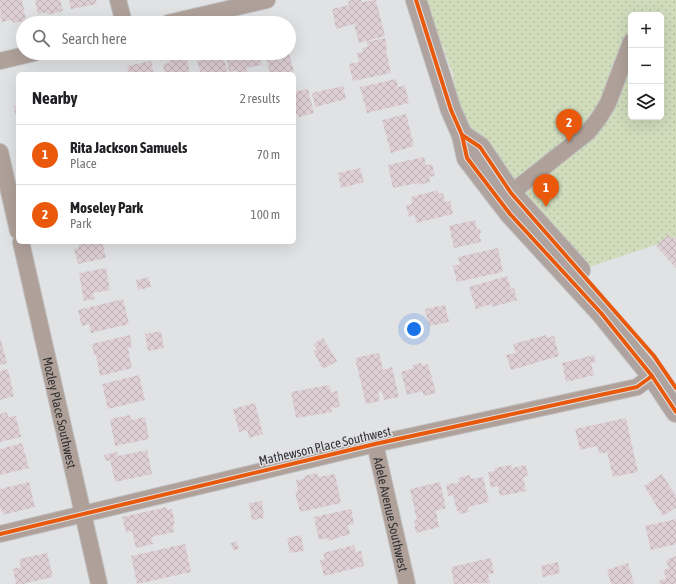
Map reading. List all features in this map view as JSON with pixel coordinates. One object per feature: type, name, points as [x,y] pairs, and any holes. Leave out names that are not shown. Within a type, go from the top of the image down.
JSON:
[{"type":"main road","points":[[416,0],[451,110],[462,135],[467,158],[510,214],[601,313],[652,376],[676,412]]},
{"type":"main road","points":[[462,135],[480,147],[511,193],[654,356],[676,388]]},
{"type":"street","points":[[118,0],[122,16]]},
{"type":"street","points":[[198,16],[267,0]]},
{"type":"street","points":[[511,193],[588,132],[608,103],[628,48]]},
{"type":"street","points":[[0,61],[16,57]]},
{"type":"street","points":[[0,152],[16,222]]},
{"type":"street","name":"Mozley Place Southwest","points":[[21,244],[99,584]]},
{"type":"street","name":"Mathewson Place Southwest","points":[[0,534],[375,444],[637,387],[652,376]]},
{"type":"street","name":"Adele Avenue Southwest","points":[[375,444],[408,584]]},
{"type":"green space","points":[[425,0],[676,0],[676,238],[589,267],[466,168],[453,74]]},
{"type":"building","points":[[0,0],[22,0],[25,16],[16,16],[16,23],[13,23],[12,20],[1,22]]},
{"type":"building","points":[[35,0],[60,0],[63,11],[47,15],[47,12],[38,14]]},
{"type":"building","points":[[69,0],[96,0],[97,4],[71,9]]},
{"type":"building","points":[[361,0],[361,2],[376,0],[385,36],[359,43],[354,24],[336,29],[332,9],[349,5],[348,1]]},
{"type":"building","points":[[385,38],[391,73],[353,81],[349,64],[359,62],[357,53],[363,52],[362,48],[368,47],[366,42]]},
{"type":"building","points":[[169,60],[187,60],[190,72],[165,72],[163,64],[170,63]]},
{"type":"building","points":[[224,60],[227,72],[200,72],[197,61]]},
{"type":"building","points":[[226,60],[261,60],[262,65],[246,68],[247,72],[238,72],[237,70],[229,72]]},
{"type":"building","points":[[267,60],[291,60],[294,72],[270,72]]},
{"type":"building","points":[[151,61],[154,72],[128,72],[127,66]]},
{"type":"building","points":[[396,79],[398,87],[405,85],[409,103],[367,113],[360,87]]},
{"type":"building","points":[[343,86],[346,99],[315,107],[312,93]]},
{"type":"building","points":[[308,89],[314,113],[299,117],[298,114],[296,114],[296,92]]},
{"type":"building","points":[[14,106],[16,106],[16,116]]},
{"type":"building","points":[[406,114],[414,146],[391,153],[382,120]]},
{"type":"building","points":[[424,157],[426,165],[432,164],[435,176],[429,177],[430,182],[393,188],[388,165]]},
{"type":"building","points":[[360,168],[364,182],[341,188],[338,173]]},
{"type":"building","points":[[438,190],[439,194],[443,193],[445,202],[450,201],[453,214],[416,223],[415,215],[409,217],[406,205],[412,204],[411,197]]},
{"type":"building","points":[[475,220],[477,230],[480,229],[481,233],[479,233],[481,242],[454,248],[449,226]]},
{"type":"building","points":[[668,235],[673,239],[676,237],[676,268],[656,246]]},
{"type":"building","points":[[78,244],[102,244],[106,258],[78,264],[74,249],[79,248]]},
{"type":"building","points":[[498,248],[503,272],[457,282],[453,266],[460,264],[458,257]]},
{"type":"building","points":[[106,268],[110,290],[93,293],[95,299],[84,301],[79,273]]},
{"type":"building","points":[[507,276],[511,289],[514,288],[517,300],[492,307],[491,304],[476,309],[469,287]]},
{"type":"building","points":[[149,277],[151,287],[138,290],[136,280]]},
{"type":"building","points":[[123,299],[129,324],[91,333],[89,324],[82,326],[78,310]]},
{"type":"building","points":[[445,305],[449,322],[429,326],[425,309]]},
{"type":"building","points":[[161,331],[164,348],[148,351],[145,334]]},
{"type":"building","points":[[130,335],[132,347],[128,348],[132,368],[100,376],[96,355],[94,355],[92,344]]},
{"type":"building","points":[[546,335],[547,338],[554,336],[559,356],[511,370],[506,355],[516,353],[513,344]]},
{"type":"building","points":[[0,337],[7,363],[0,365]]},
{"type":"building","points":[[323,338],[337,361],[323,369],[313,351],[317,349],[313,344]]},
{"type":"building","points":[[379,353],[383,370],[392,367],[399,397],[384,400],[382,391],[378,392],[380,401],[366,404],[355,358]]},
{"type":"building","points":[[594,355],[596,362],[591,363],[594,375],[566,382],[562,363]]},
{"type":"building","points":[[421,363],[422,366],[428,364],[436,393],[424,396],[422,391],[407,395],[401,372],[414,368],[413,365]]},
{"type":"building","points":[[8,369],[14,396],[0,400],[0,371]]},
{"type":"building","points":[[139,375],[145,400],[108,409],[102,384]]},
{"type":"building","points":[[329,385],[331,392],[337,391],[340,407],[331,408],[332,412],[296,418],[291,392]]},
{"type":"building","points":[[255,403],[263,434],[249,438],[247,430],[239,432],[233,409]]},
{"type":"building","points":[[7,412],[8,417],[16,416],[21,437],[0,442],[0,414]]},
{"type":"building","points":[[130,415],[131,420],[145,417],[149,439],[115,446],[110,419]]},
{"type":"building","points":[[626,418],[638,472],[613,477],[607,452],[599,454],[597,446],[580,450],[575,429]]},
{"type":"building","points":[[22,443],[29,468],[0,475],[0,449]]},
{"type":"building","points":[[147,450],[152,474],[115,482],[110,460],[106,461],[104,455],[117,452],[118,456]]},
{"type":"building","points":[[511,465],[512,468],[526,465],[528,476],[523,477],[526,491],[500,496],[498,486],[491,488],[488,472],[495,471],[494,468]]},
{"type":"building","points":[[317,473],[318,477],[335,474],[341,503],[300,512],[295,492],[298,491],[296,480],[304,479],[304,476]]},
{"type":"building","points":[[662,474],[676,496],[676,508],[663,516],[644,486]]},
{"type":"building","points":[[470,475],[471,479],[483,477],[489,502],[468,507],[469,512],[460,514],[459,511],[457,511],[453,495],[448,496],[446,485],[459,482],[458,478]]},
{"type":"building","points":[[29,482],[35,507],[3,515],[0,509],[0,489]]},
{"type":"building","points":[[440,482],[446,508],[436,511],[439,527],[416,533],[414,521],[417,520],[410,489]]},
{"type":"building","points":[[262,501],[264,518],[252,520],[249,503]]},
{"type":"building","points":[[167,507],[167,510],[172,509],[175,524],[173,525],[174,532],[151,537],[153,544],[136,548],[132,531],[126,533],[122,517]]},
{"type":"building","points":[[351,509],[354,524],[348,525],[350,534],[328,541],[327,538],[319,540],[314,517]]},
{"type":"building","points":[[676,519],[676,544],[651,550],[645,526]]},
{"type":"building","points":[[301,535],[304,551],[290,553],[287,538]]},
{"type":"building","points":[[237,541],[239,549],[233,550],[231,543]]},
{"type":"building","points":[[185,544],[191,572],[137,584],[131,556]]},
{"type":"building","points":[[354,545],[356,552],[361,551],[364,566],[324,576],[320,560],[325,559],[323,553]]},
{"type":"building","points":[[47,553],[53,577],[16,584],[13,569],[21,567],[19,559]]},
{"type":"building","points":[[676,556],[676,584],[660,584],[659,581],[666,578],[663,570],[669,568],[666,560]]},
{"type":"building","points":[[491,558],[494,573],[488,574],[490,583],[454,584],[451,567]]},
{"type":"building","points":[[558,562],[560,573],[543,577],[541,566]]},
{"type":"building","points":[[628,563],[634,583],[611,584],[607,570]]},
{"type":"cycle path","points":[[416,0],[451,110],[462,135],[467,158],[510,214],[601,313],[652,376],[676,412]]},
{"type":"cycle path","points":[[462,135],[480,147],[511,193],[654,356],[676,388]]},
{"type":"cycle path","points":[[0,534],[375,444],[637,387],[652,376]]},
{"type":"place","name":"Moseley Park","points":[[569,142]]},
{"type":"place","name":"Rita Jackson Samuels","points":[[546,207]]}]
